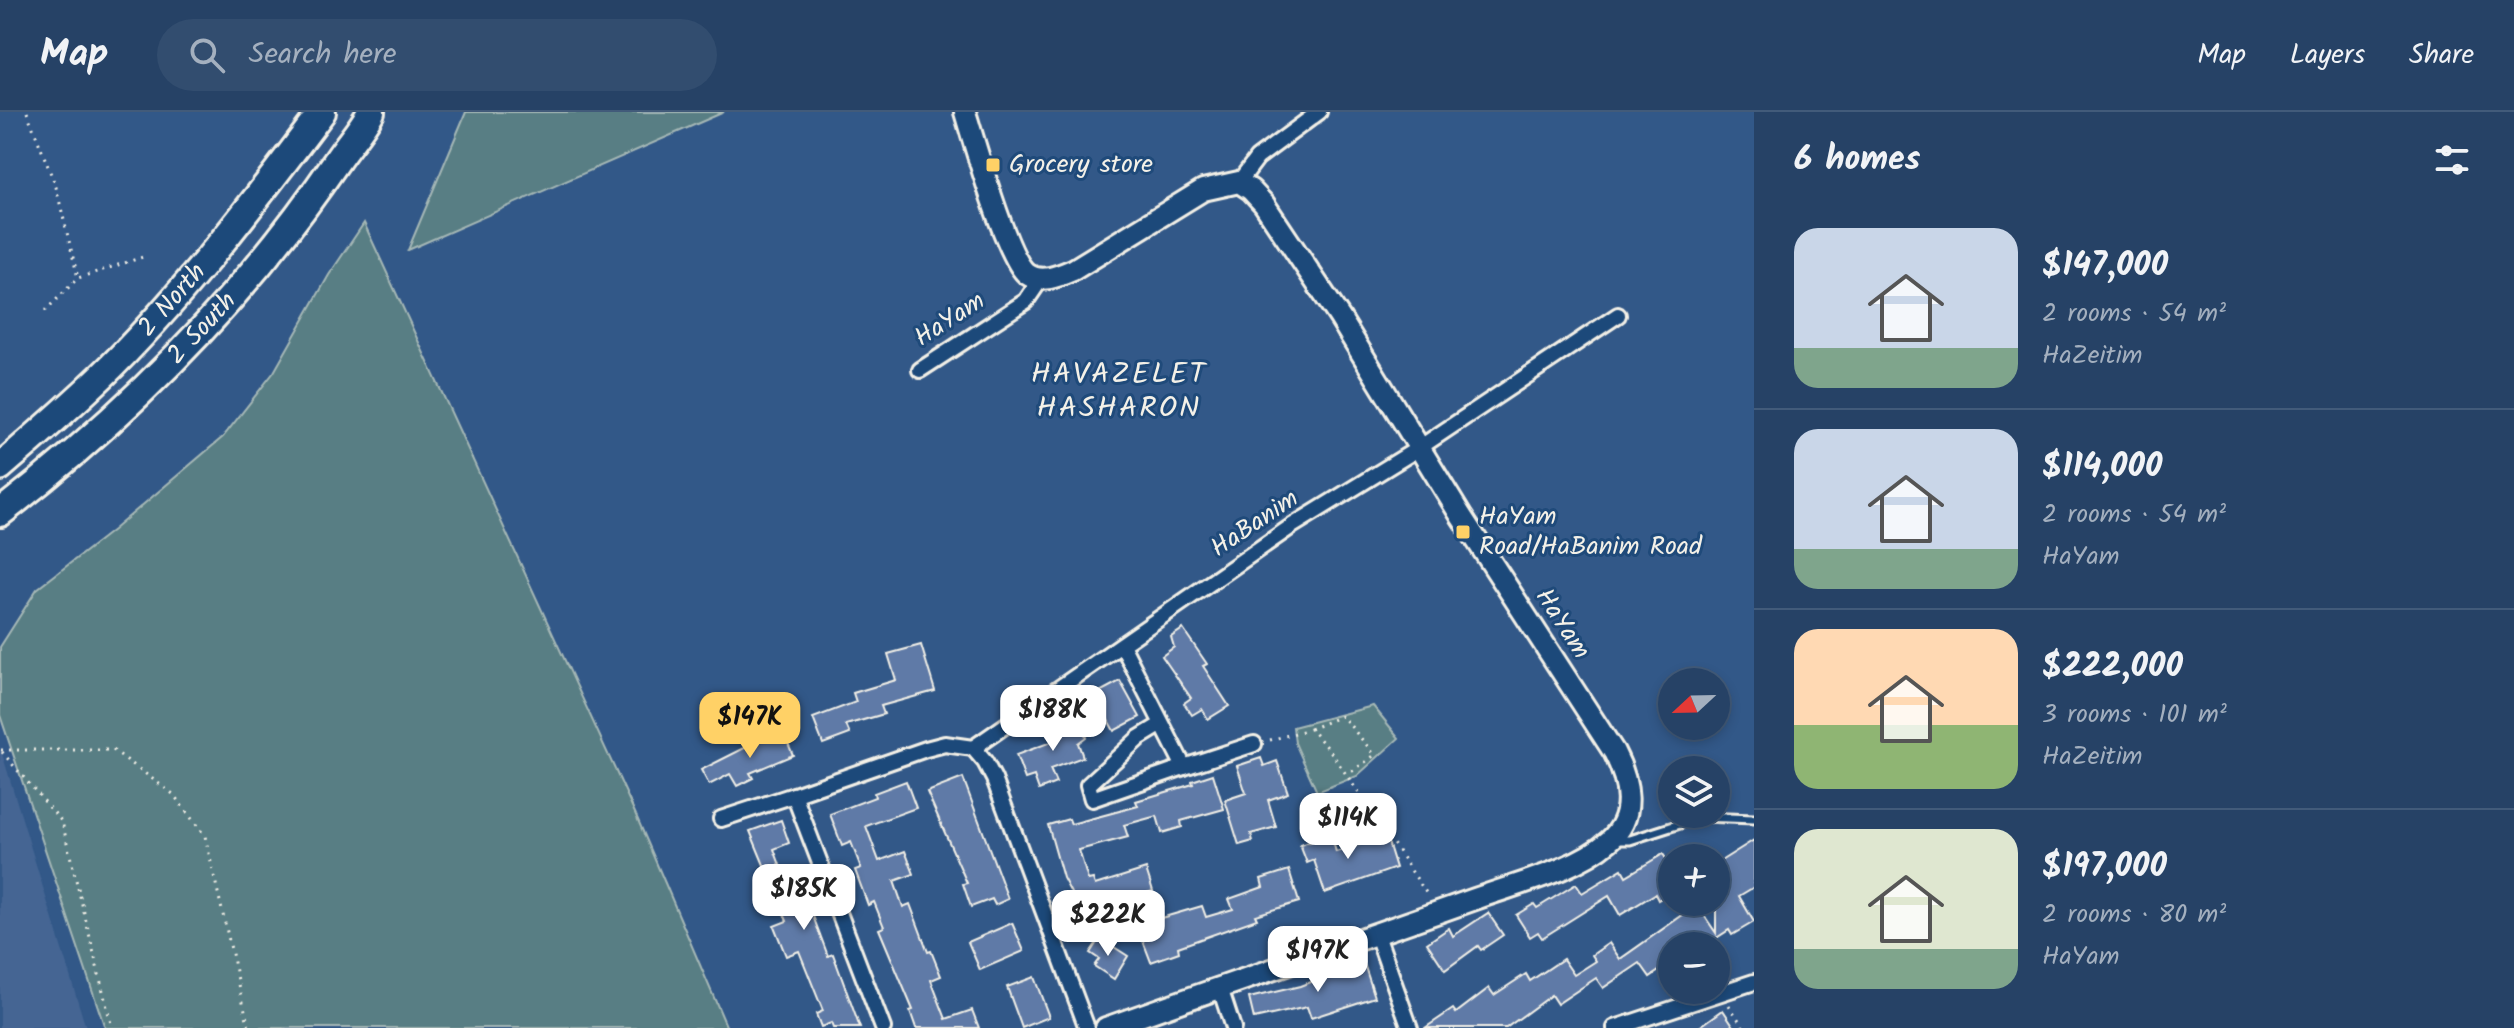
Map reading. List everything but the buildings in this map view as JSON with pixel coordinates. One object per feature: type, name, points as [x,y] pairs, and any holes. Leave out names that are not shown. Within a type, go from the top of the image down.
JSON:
[{"type":"highway","name":"2 North","points":[[0,467],[113,365],[162,312],[213,254],[322,112]]},
{"type":"highway","name":"2 South","points":[[0,513],[63,463],[178,354],[254,271],[310,201],[370,115]]},
{"type":"street","points":[[965,112],[1012,253],[1028,275],[1041,279]]},
{"type":"street","points":[[1239,182],[1257,158],[1319,112]]},
{"type":"street","name":"HaYam","points":[[920,370],[1026,301],[1041,279],[1073,270],[1203,190],[1239,182],[1251,190],[1264,204],[1340,318],[1625,773],[1629,793],[1627,809],[1610,841]]},
{"type":"street","name":"HaBanim","points":[[973,748],[1292,526],[1419,448],[1618,315]]},
{"type":"street","points":[[1122,645],[1184,767]]},
{"type":"street","points":[[1162,724],[1139,738],[1088,785],[1092,799],[1254,744]]},
{"type":"street","points":[[721,819],[926,749],[945,744],[973,748],[994,779],[1087,1028]]},
{"type":"street","points":[[794,795],[883,1028]]},
{"type":"street","points":[[1106,1028],[1377,935],[1576,862],[1610,841]]},
{"type":"street","points":[[1377,935],[1410,1028]]},
{"type":"street","points":[[1730,989],[1754,982]]},
{"type":"street","points":[[1220,988],[1233,1028]]},
{"type":"street","points":[[1615,1028],[1685,1004]]},
{"type":"lane","points":[[1610,841],[1630,840],[1672,824],[1702,817],[1754,819]]},
{"type":"path","points":[[27,112],[56,187],[78,278]]},
{"type":"path","points":[[45,311],[78,278],[143,257]]},
{"type":"path","points":[[1254,744],[1310,729],[1342,716],[1375,755],[1347,775]]},
{"type":"path","points":[[1310,729],[1329,749],[1439,912]]},
{"type":"path","points":[[0,750],[62,822],[112,1028]]},
{"type":"path","points":[[0,750],[113,750],[173,794],[205,836],[249,1028]]},
{"type":"path","points":[[1728,1004],[1744,1028]]},
{"type":"shaded area","points":[[1,750],[86,1028],[0,1028]]},
{"type":"green space","points":[[466,112],[724,112],[408,250]]},
{"type":"green space","points":[[364,223],[635,813],[727,1028],[105,1028],[0,715],[0,647],[37,589],[113,530],[223,437],[274,372],[329,275]]},
{"type":"green space","points":[[1373,706],[1399,738],[1357,776],[1317,792],[1295,743],[1293,727]]},
{"type":"place","name":"Grocery store","points":[[993,165]]},
{"type":"place","name":"HaYam Road/HaBanim Road","points":[[1463,532]]},
{"type":"district","name":"HAVAZELET HASHARON","points":[[1119,392]]}]
